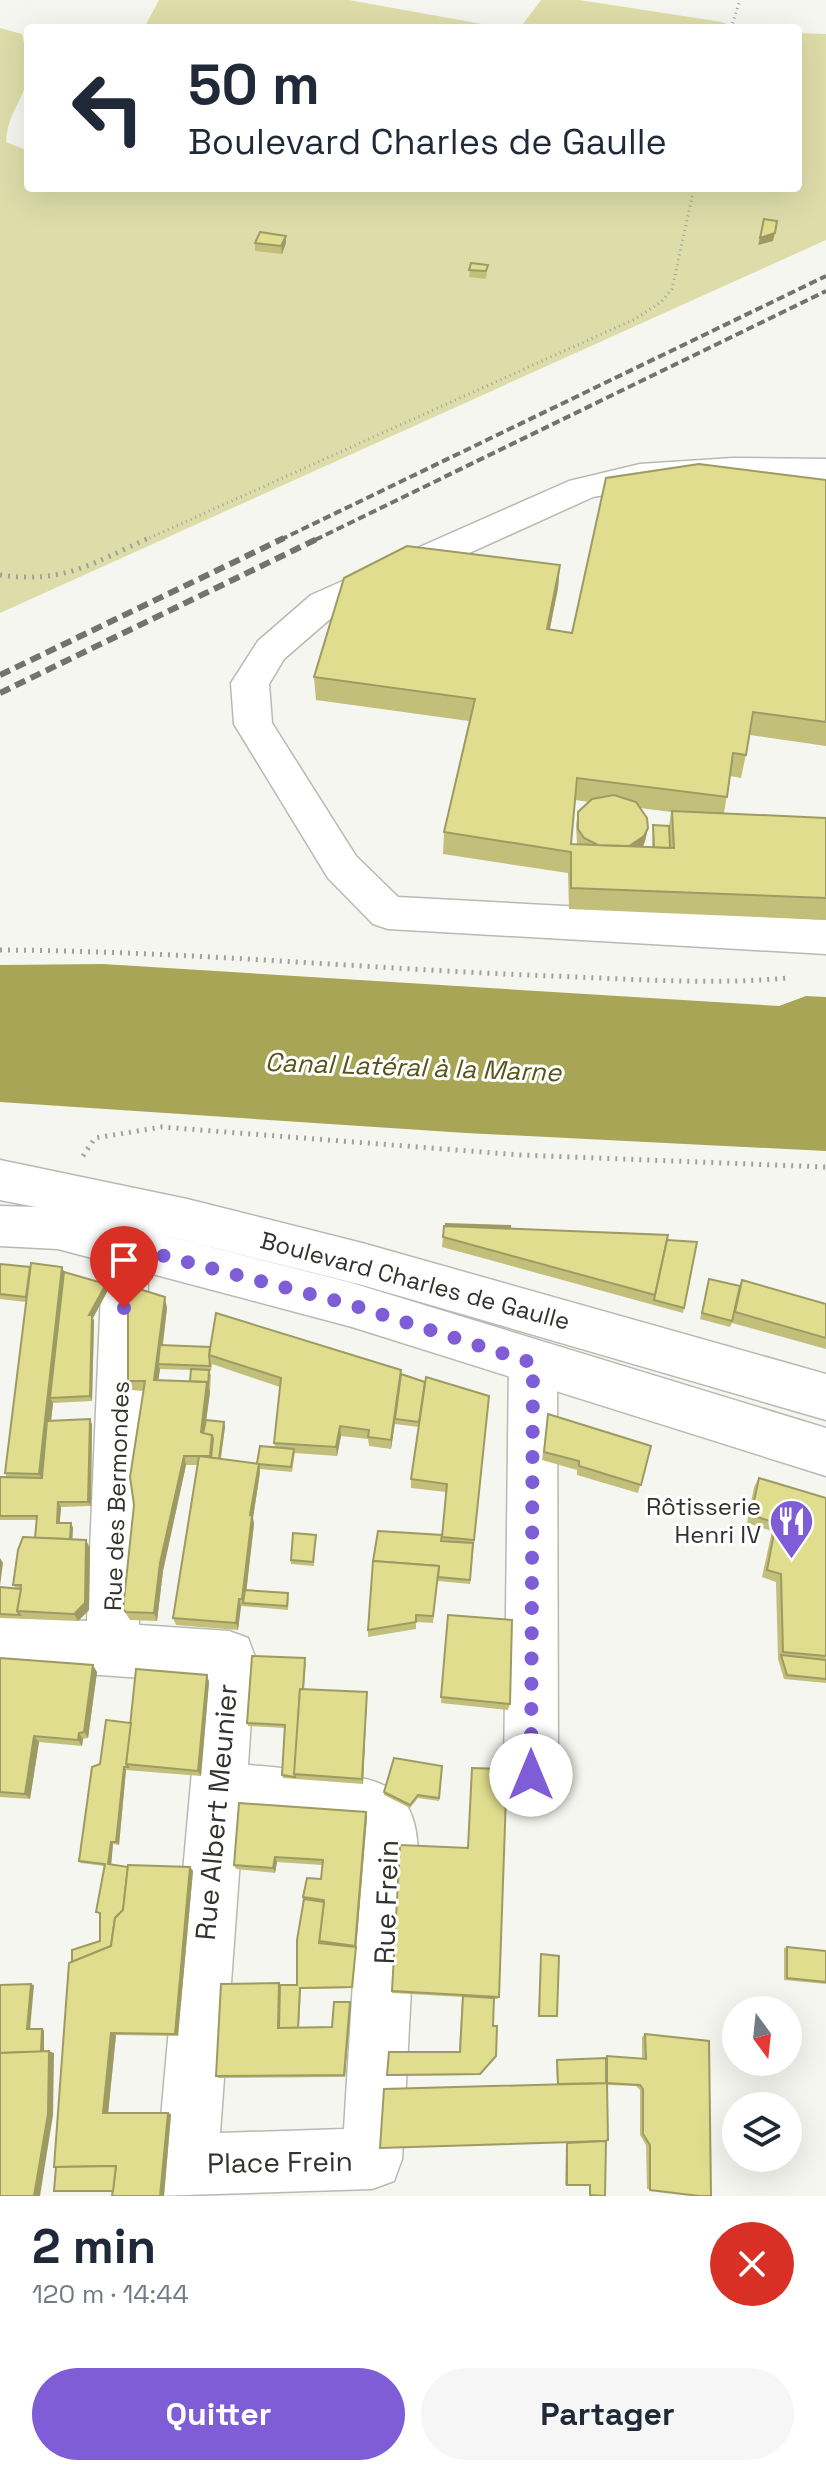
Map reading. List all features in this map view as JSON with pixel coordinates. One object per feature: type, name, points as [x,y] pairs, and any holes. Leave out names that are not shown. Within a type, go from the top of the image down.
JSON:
[{"type":"street","points":[[826,470],[699,471],[614,478],[581,489],[324,604],[271,650],[250,683],[253,724],[342,867],[388,913],[826,937]]},
{"type":"street","name":"Boulevard Charles de Gaulle","points":[[0,1180],[187,1219],[362,1264],[826,1397]]},
{"type":"street","name":"Boulevard Charles de Gaulle","points":[[0,1226],[58,1229],[352,1305],[826,1452]]},
{"type":"street","name":"Rue des Bermondes","points":[[112,1650],[126,1246]]},
{"type":"street","points":[[531,1775],[533,1363]]},
{"type":"street","name":"Rue Albert Meunier","points":[[0,1642],[229,1657],[187,2180]]},
{"type":"street","name":"Rue Frein","points":[[218,1789],[368,1805],[385,1816],[390,1831],[390,1858],[372,2159]]},
{"type":"street","name":"Place Frein","points":[[187,2180],[372,2159]]},
{"type":"path","points":[[732,24],[740,0]]},
{"type":"path","points":[[0,575],[34,580],[71,573],[635,319],[661,302],[672,289],[693,192]]},
{"type":"path","points":[[0,950],[129,951],[492,974],[730,983],[799,977]]},
{"type":"path","points":[[66,1195],[75,1169],[95,1138],[162,1127],[520,1155],[826,1167]]},
{"type":"green space","points":[[159,0],[349,0],[482,24],[146,24]]},
{"type":"green space","points":[[541,0],[579,0],[726,24],[523,24]]},
{"type":"green space","points":[[0,28],[22,34],[24,43],[24,88],[9,123],[6,142],[24,149],[24,192],[802,192],[802,33],[826,34],[826,240],[0,613]]},
{"type":"water","name":"Canal Latéral à la Marne","points":[[103,964],[779,1006],[806,996],[826,997],[826,1151],[466,1133],[0,1102],[0,965]]},
{"type":"building","points":[[764,219],[777,221],[775,233],[760,238]]},
{"type":"building","points":[[260,232],[286,236],[281,246],[255,243]]},
{"type":"building","points":[[471,263],[488,265],[486,271],[469,270]]},
{"type":"building","points":[[699,464],[826,480],[826,722],[753,712],[746,755],[733,753],[727,797],[577,778],[571,844],[674,848],[672,811],[826,818],[826,898],[571,888],[571,852],[444,832],[475,699],[314,677],[344,578],[407,546],[560,565],[547,629],[572,633],[606,478]]},
{"type":"building","points":[[614,795],[636,802],[647,818],[648,828],[644,836],[629,846],[598,845],[584,838],[578,829],[578,812],[592,799]]},
{"type":"building","points":[[653,825],[669,826],[670,848],[654,847]]},
{"type":"building","points":[[444,1226],[668,1235],[655,1295],[443,1237]]},
{"type":"building","points":[[446,1226],[510,1226],[510,1228]]},
{"type":"building","points":[[667,1240],[697,1242],[684,1308],[654,1300]]},
{"type":"building","points":[[31,1263],[62,1267],[39,1474],[5,1473]]},
{"type":"building","points":[[0,1264],[30,1267],[26,1297],[0,1294]]},
{"type":"building","points":[[64,1272],[106,1284],[89,1315],[92,1315],[90,1396],[50,1398]]},
{"type":"building","points":[[709,1279],[740,1286],[732,1321],[702,1313]]},
{"type":"building","points":[[742,1280],[826,1304],[826,1338],[735,1312]]},
{"type":"building","points":[[139,1289],[165,1297],[154,1380],[207,1382],[201,1432],[212,1435],[210,1456],[184,1456],[160,1563],[154,1613],[126,1612],[123,1609],[134,1505],[130,1477],[145,1381],[128,1381],[128,1296]]},
{"type":"building","points":[[216,1313],[401,1370],[391,1440],[368,1437],[369,1430],[340,1426],[336,1447],[274,1443],[281,1378],[209,1355]]},
{"type":"building","points":[[160,1345],[210,1347],[210,1366],[158,1364]]},
{"type":"building","points":[[191,1369],[209,1370],[208,1387],[207,1382],[190,1381]]},
{"type":"building","points":[[401,1374],[425,1382],[419,1422],[395,1419]]},
{"type":"building","points":[[426,1377],[489,1396],[474,1540],[442,1537],[447,1484],[411,1479]]},
{"type":"building","points":[[548,1414],[651,1446],[641,1485],[579,1466],[579,1461],[544,1452]]},
{"type":"building","points":[[90,1419],[88,1502],[58,1502],[57,1523],[71,1523],[70,1539],[35,1538],[37,1516],[0,1516],[0,1477],[42,1478],[47,1421]]},
{"type":"building","points":[[206,1420],[224,1422],[219,1459],[211,1458],[212,1435],[203,1433]]},
{"type":"building","points":[[260,1446],[294,1449],[291,1467],[258,1464]]},
{"type":"building","points":[[199,1456],[259,1464],[250,1515],[242,1599],[239,1599],[236,1623],[173,1618]]},
{"type":"building","points":[[759,1478],[826,1498],[826,1656],[783,1652],[781,1574],[767,1570],[776,1523],[751,1515]]},
{"type":"building","points":[[378,1531],[442,1535],[441,1541],[473,1543],[470,1580],[438,1577],[439,1566],[373,1561]]},
{"type":"building","points":[[293,1533],[316,1535],[313,1562],[291,1560]]},
{"type":"building","points":[[23,1537],[86,1540],[85,1603],[74,1614],[17,1611],[21,1585],[13,1585]]},
{"type":"building","points":[[373,1561],[439,1566],[433,1616],[416,1615],[416,1622],[368,1630]]},
{"type":"building","points":[[0,1587],[21,1589],[17,1611],[20,1615],[0,1614]]},
{"type":"building","points":[[245,1590],[288,1593],[287,1606],[243,1603]]},
{"type":"building","points":[[448,1615],[512,1620],[510,1704],[441,1697]]},
{"type":"building","points":[[781,1655],[826,1660],[826,1679],[787,1675]]},
{"type":"building","points":[[252,1656],[305,1658],[295,1777],[282,1775],[285,1725],[247,1723]]},
{"type":"building","points":[[0,1658],[93,1665],[84,1732],[79,1733],[78,1740],[34,1736],[25,1794],[0,1792]]},
{"type":"building","points":[[136,1669],[207,1675],[198,1771],[126,1764]]},
{"type":"building","points":[[300,1689],[367,1692],[362,1779],[294,1774]]},
{"type":"building","points":[[106,1720],[131,1723],[128,1767],[124,1767],[116,1842],[111,1842],[108,1864],[128,1867],[123,1910],[115,1918],[111,1946],[72,1962],[72,1950],[100,1941],[100,1913],[96,1912],[105,1864],[79,1861],[92,1767],[100,1764]]},
{"type":"building","points":[[394,1758],[442,1766],[439,1798],[418,1795],[410,1805],[384,1792]]},
{"type":"building","points":[[472,1768],[503,1769],[502,1795],[506,1796],[499,1997],[392,1991],[400,1845],[468,1848]]},
{"type":"building","points":[[239,1803],[366,1812],[355,1946],[319,1941],[324,1900],[303,1897],[307,1878],[321,1879],[323,1860],[275,1857],[273,1868],[234,1865]]},
{"type":"building","points":[[128,1865],[190,1867],[175,2034],[111,2033],[103,2113],[168,2113],[160,2196],[112,2196],[116,2166],[54,2167],[69,1963],[111,1946],[115,1918],[123,1910]]},
{"type":"building","points":[[304,1899],[324,1902],[319,1943],[356,1947],[352,1987],[300,1988],[298,2028],[279,2028],[280,1985],[297,1985],[297,1940]]},
{"type":"building","points":[[787,1947],[826,1951],[826,1982],[787,1978]]},
{"type":"building","points":[[541,1954],[559,1956],[557,2016],[539,2016]]},
{"type":"building","points":[[279,1983],[278,2028],[332,2027],[334,2002],[350,2002],[344,2075],[216,2076],[221,1984]]},
{"type":"building","points":[[31,1984],[27,2029],[42,2029],[41,2052],[0,2053],[0,1985]]},
{"type":"building","points":[[463,1996],[494,1998],[496,2056],[480,2074],[387,2075],[389,2052],[460,2052]]},
{"type":"building","points":[[645,2034],[709,2041],[711,2196],[650,2190],[650,2145],[643,2134],[643,2089],[640,2085],[607,2083],[607,2056],[646,2059]]},
{"type":"building","points":[[49,2051],[48,2114],[34,2196],[0,2196],[0,2053]]},
{"type":"building","points":[[606,2058],[606,2083],[558,2084],[557,2060]]},
{"type":"building","points":[[607,2083],[608,2140],[605,2141],[380,2148],[384,2089]]},
{"type":"building","points":[[606,2141],[605,2196],[590,2195],[590,2185],[567,2185],[567,2143]]},
{"type":"building","points":[[116,2166],[113,2191],[54,2191],[56,2167]]},
{"type":"railway","points":[[280,540],[826,276]]},
{"type":"railway","points":[[315,540],[826,291]]},
{"type":"railway","points":[[0,675],[284,538]]},
{"type":"railway","points":[[0,693],[319,538]]},
{"type":"place","name":"Rôtisserie Henri IV","points":[[792,1560]]},
{"type":"route","points":[[124,1308],[126,1246],[352,1305],[533,1363],[531,1775]]}]
